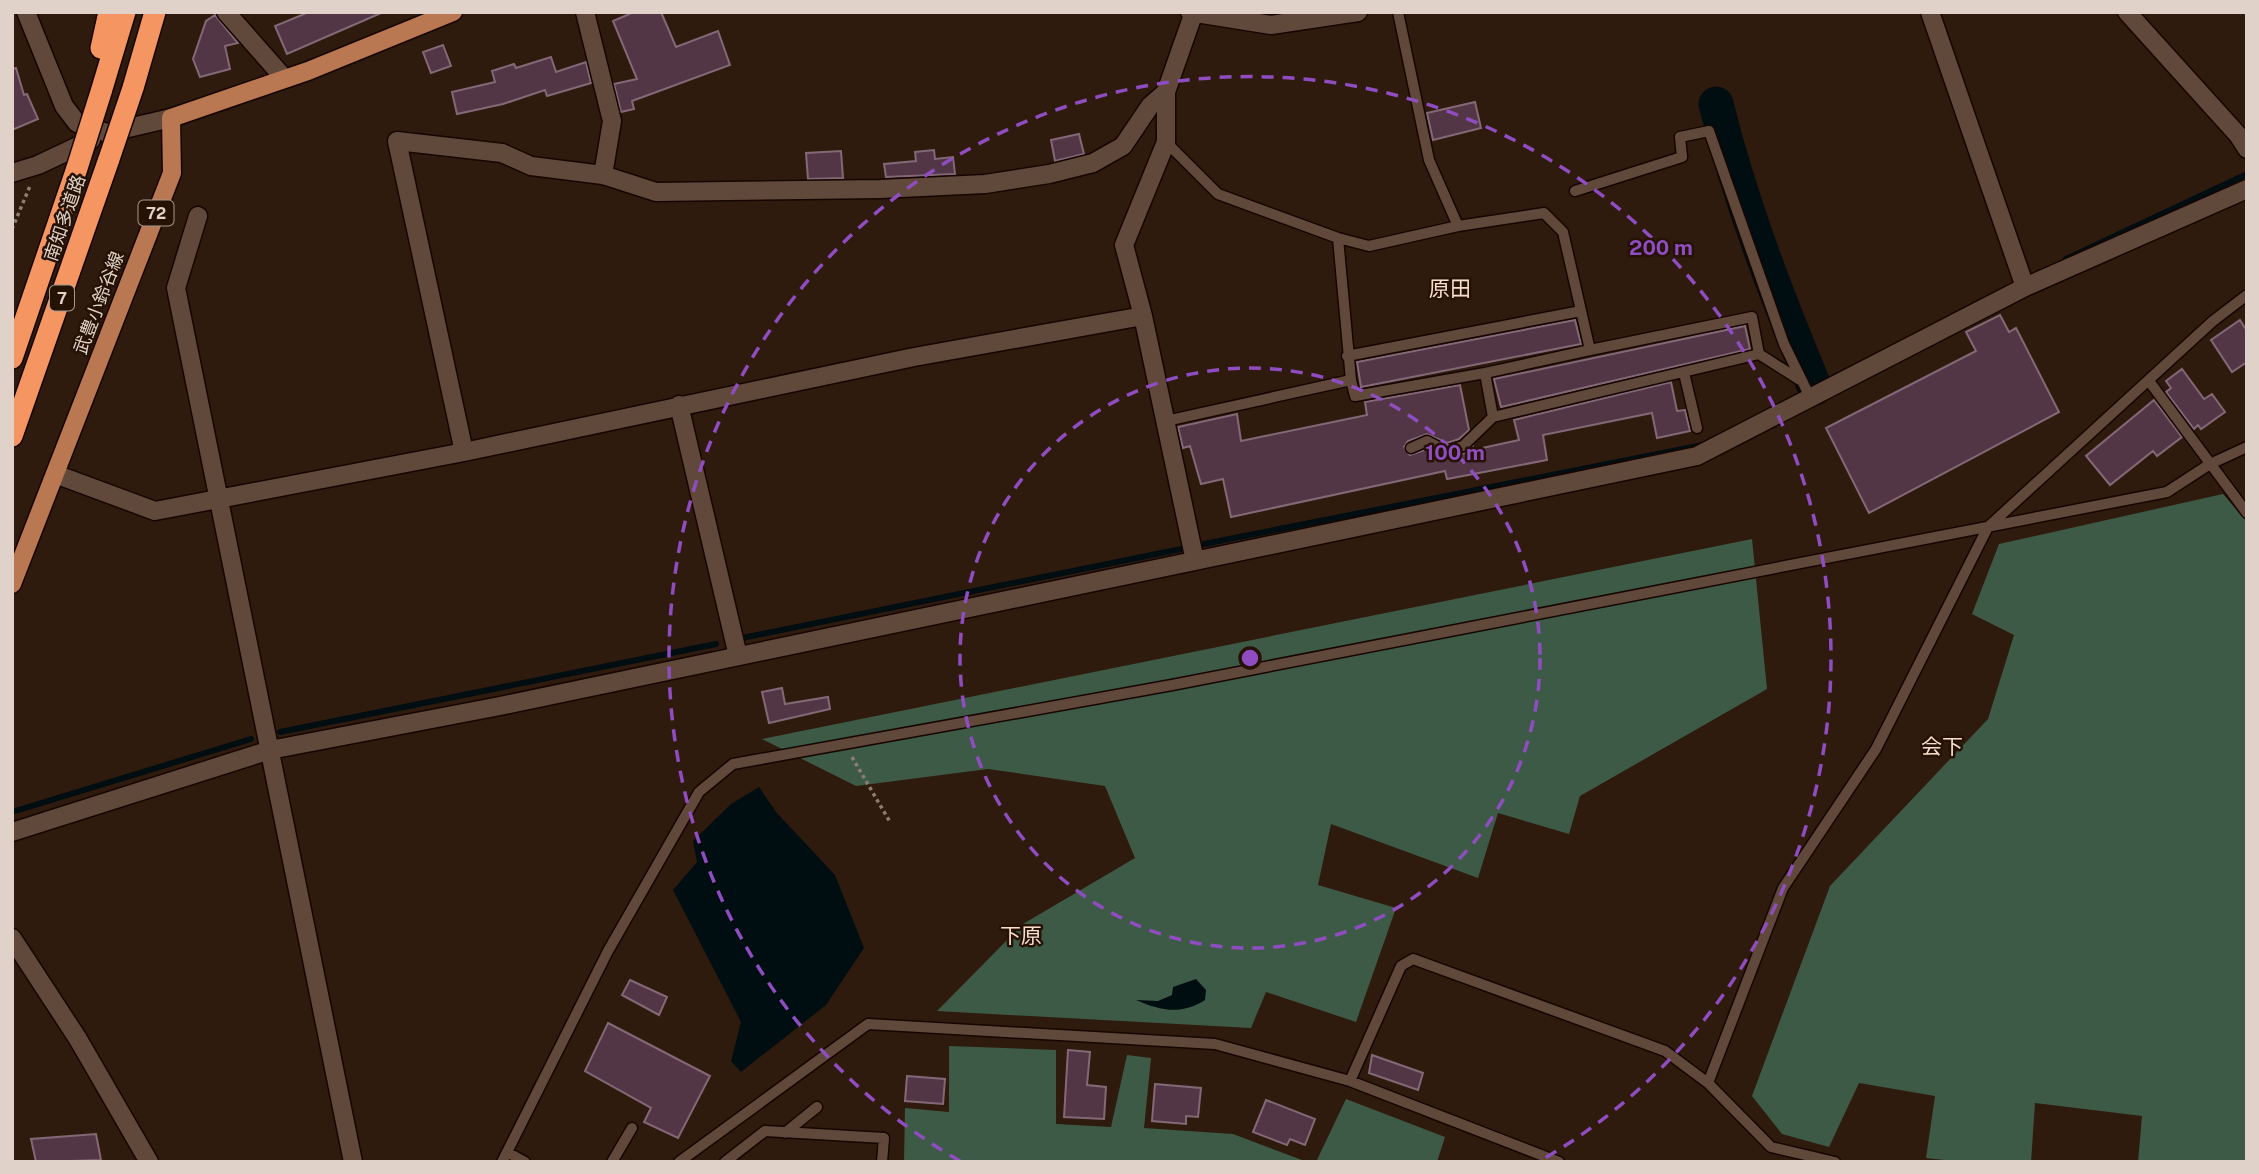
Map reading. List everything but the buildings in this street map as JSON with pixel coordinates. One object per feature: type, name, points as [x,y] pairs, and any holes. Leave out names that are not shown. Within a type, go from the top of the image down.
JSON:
[{"type":"highway","points":[[108,72],[99,56],[110,12]]},
{"type":"highway","name":"南知多道路","points":[[12,358],[102,92],[125,12]]},
{"type":"highway","name":"南知多道路","points":[[12,436],[133,88],[155,12]]},
{"type":"main road","points":[[171,118],[284,78],[453,12]]},
{"type":"main road","name":"武豊小鈴谷線","points":[[12,584],[172,173],[171,118]]},
{"type":"street","points":[[26,12],[64,106],[77,123],[107,133]]},
{"type":"street","points":[[585,12],[612,121],[603,175]]},
{"type":"street","points":[[1195,561],[1143,316],[1124,245],[1166,142],[1166,92],[1192,13],[1271,25],[1358,12]]},
{"type":"street","points":[[1930,12],[2025,287]]},
{"type":"street","points":[[2127,12],[2238,135],[2247,149]]},
{"type":"street","points":[[234,14],[284,78]]},
{"type":"street","points":[[464,452],[397,141],[502,153],[531,166],[603,175],[656,192],[880,189],[985,184],[1049,174],[1093,163],[1123,146],[1150,106],[1166,92]]},
{"type":"street","points":[[12,173],[38,165],[107,133],[171,118]]},
{"type":"street","points":[[12,832],[270,750],[738,656],[1697,456],[2025,287],[2247,189]]},
{"type":"street","points":[[198,216],[176,288],[353,1162]]},
{"type":"street","points":[[55,474],[155,511],[464,452],[679,405],[1143,316]]},
{"type":"street","points":[[679,405],[738,656]]},
{"type":"street","points":[[12,938],[78,1039],[149,1162]]},
{"type":"lane","points":[[1398,12],[1429,160],[1458,226]]},
{"type":"lane","points":[[1575,191],[1682,157],[1680,137],[1709,131],[1784,344],[1811,399]]},
{"type":"lane","points":[[1166,142],[1218,194],[1338,238],[1369,246],[1458,226],[1544,213],[1563,232],[1590,350]]},
{"type":"lane","points":[[1338,238],[1347,356],[1356,396],[1485,373],[1752,317],[1759,354]]},
{"type":"lane","points":[[1708,1083],[1783,888],[1876,749],[1988,527],[2213,321],[2247,295]]},
{"type":"lane","points":[[1347,356],[1581,311]]},
{"type":"lane","points":[[1410,448],[1427,441],[1446,451],[1463,446],[1493,417],[1759,354],[1800,380]]},
{"type":"lane","points":[[1485,373],[1493,417]]},
{"type":"lane","points":[[1684,373],[1697,428]]},
{"type":"lane","points":[[1166,421],[1351,380]]},
{"type":"lane","points":[[2149,381],[2247,513]]},
{"type":"lane","points":[[524,1162],[505,1157],[608,951],[699,792],[733,765],[1158,687],[2167,492],[2210,464],[2247,447]]},
{"type":"lane","points":[[1350,1081],[1401,966],[1413,959],[1665,1051],[1708,1083],[1771,1147],[1835,1162]]},
{"type":"lane","points":[[678,1162],[693,1158],[868,1024],[1215,1044],[1350,1081],[1559,1162]]},
{"type":"lane","points":[[785,1133],[817,1107]]},
{"type":"lane","points":[[612,1162],[632,1128]]},
{"type":"lane","points":[[724,1162],[765,1131],[884,1138],[881,1162]]},
{"type":"path","points":[[12,229],[38,165]]},
{"type":"path","points":[[844,743],[890,822]]},
{"type":"green space","points":[[2223,494],[2247,522],[2247,1162],[2138,1162],[2142,1116],[2035,1103],[2031,1162],[1963,1162],[1926,1158],[1935,1096],[1859,1083],[1829,1147],[1782,1134],[1752,1096],[1830,886],[1988,719],[2014,635],[1972,614],[1999,544]]},
{"type":"green space","points":[[1752,539],[1767,689],[1580,796],[1569,834],[1498,813],[1478,878],[1331,824],[1318,885],[1396,908],[1356,1022],[1266,992],[1251,1028],[937,1011],[1023,924],[1135,858],[1105,786],[988,769],[856,786],[762,739]]},
{"type":"green space","points":[[949,1046],[1056,1050],[1056,1124],[1111,1127],[1127,1055],[1151,1058],[1144,1128],[1233,1134],[1307,1162],[904,1162],[905,1108],[949,1112]]},
{"type":"green space","points":[[1346,1099],[1445,1137],[1437,1162],[1316,1162]]},
{"type":"shaded area","points":[[759,787],[776,812],[835,875],[864,948],[826,1005],[741,1072],[731,1061],[741,1022],[673,890],[697,862],[693,841],[731,804]]},
{"type":"shaded area","points":[[1196,979],[1206,990],[1205,1000],[1188,1008],[1162,1009],[1136,1000],[1158,1001],[1172,995],[1173,987]]},
{"type":"waterway","points":[[1716,104],[1760,248],[1815,388]]},
{"type":"waterway","points":[[2066,259],[2245,175]]},
{"type":"waterway","points":[[1204,544],[1703,445]]},
{"type":"waterway","points":[[742,638],[1181,549]]},
{"type":"waterway","points":[[280,732],[716,644]]},
{"type":"waterway","points":[[12,812],[251,739]]},
{"type":"district","name":"原田","points":[[1450,289]]},
{"type":"district","name":"会下","points":[[1942,747]]},
{"type":"district","name":"下原","points":[[1021,936]]}]
